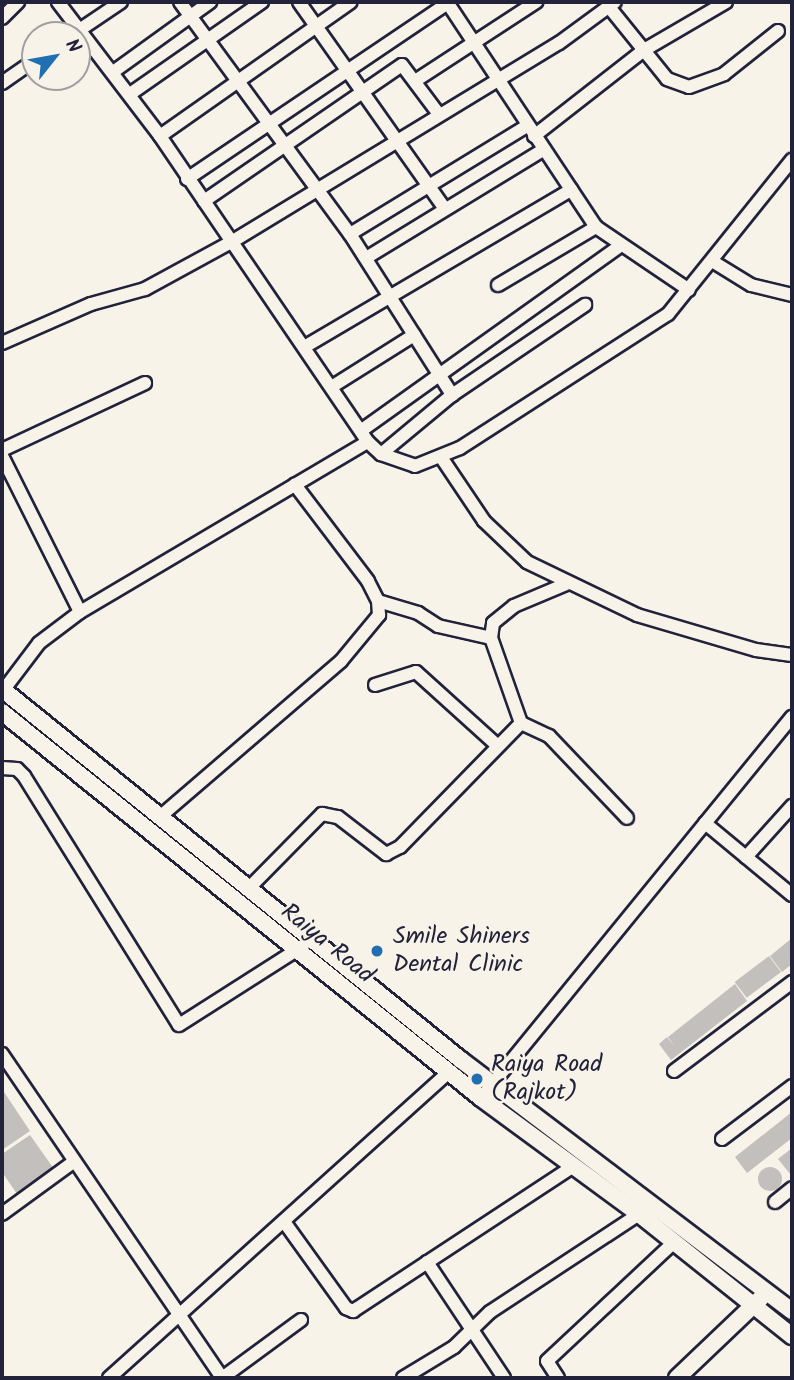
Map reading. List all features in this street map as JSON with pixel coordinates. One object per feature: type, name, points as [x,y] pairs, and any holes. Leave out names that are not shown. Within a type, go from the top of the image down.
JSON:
[{"type":"street","points":[[2,18],[18,2]]},
{"type":"street","points":[[58,2],[70,21]]},
{"type":"street","points":[[91,22],[121,2]]},
{"type":"street","points":[[180,2],[350,234],[452,395]]},
{"type":"street","points":[[113,72],[209,2]]},
{"type":"street","points":[[130,94],[262,2]]},
{"type":"street","points":[[299,2],[445,209]]},
{"type":"street","points":[[160,136],[351,2]]},
{"type":"street","points":[[187,178],[448,2],[495,79],[596,227],[620,246],[689,290]]},
{"type":"street","points":[[415,80],[536,2]]},
{"type":"street","points":[[350,234],[429,186],[531,131],[644,51],[726,2]]},
{"type":"street","points":[[2,343],[91,304],[145,289],[233,241],[438,113],[559,43],[612,4],[667,79],[689,87],[724,74],[778,31]]},
{"type":"street","points":[[91,48],[113,72],[160,136],[365,436],[381,454],[415,466],[441,457],[643,333],[689,290],[792,160]]},
{"type":"street","points":[[204,201],[402,65],[438,113]]},
{"type":"street","points":[[3,80],[21,69]]},
{"type":"street","points":[[366,258],[543,150]]},
{"type":"street","points":[[306,346],[571,190]]},
{"type":"street","points":[[499,285],[596,227]]},
{"type":"street","points":[[2,690],[39,643],[80,611],[295,485],[365,436],[439,372],[620,246]]},
{"type":"street","points":[[712,261],[751,285],[792,295]]},
{"type":"street","points":[[381,454],[452,395],[585,305]]},
{"type":"street","points":[[333,386],[414,335]]},
{"type":"street","points":[[2,450],[145,383]]},
{"type":"street","points":[[2,456],[80,611]]},
{"type":"street","points":[[441,457],[461,490],[505,542],[527,562],[637,615],[756,650],[792,655]]},
{"type":"street","points":[[162,815],[341,661],[373,628],[379,615],[379,601],[295,485]]},
{"type":"street","points":[[566,583],[501,614],[493,623],[491,638],[521,723],[549,736],[627,818]]},
{"type":"street","points":[[379,601],[418,613],[438,626],[491,638]]},
{"type":"street","points":[[375,685],[416,672],[498,746]]},
{"type":"street","name":"Raiya Road","points":[[2,690],[162,815],[492,1084],[792,1311]]},
{"type":"street","name":"Raiya Road","points":[[2,712],[481,1098],[639,1214],[792,1336]]},
{"type":"street","points":[[481,1098],[792,717]]},
{"type":"street","points":[[250,887],[322,814],[338,817],[386,854],[394,852],[521,723]]},
{"type":"street","points":[[2,768],[17,769],[24,776],[179,1026],[312,939]]},
{"type":"street","points":[[746,857],[792,806]]},
{"type":"street","points":[[705,823],[792,895]]},
{"type":"street","points":[[674,1071],[792,982]]},
{"type":"street","points":[[2,1054],[72,1163],[222,1378],[301,1320]]},
{"type":"street","points":[[109,1378],[285,1223],[449,1072]]},
{"type":"street","points":[[722,1139],[792,1086]]},
{"type":"street","points":[[2,1214],[72,1163]]},
{"type":"street","points":[[285,1223],[346,1308],[353,1311],[574,1166]]},
{"type":"street","points":[[775,1202],[792,1188]]},
{"type":"street","points":[[403,1378],[454,1347],[491,1312],[639,1214]]},
{"type":"street","points":[[558,1378],[547,1361],[674,1242]]},
{"type":"street","points":[[427,1262],[504,1378]]},
{"type":"street","points":[[677,1378],[755,1305],[766,1290]]},
{"type":"building","points":[[792,938],[792,964],[782,972],[770,956]]},
{"type":"building","points":[[769,956],[781,972],[747,998],[735,982]]},
{"type":"building","points":[[735,984],[747,1001],[671,1060],[659,1044],[667,1037],[675,1047],[668,1037]]},
{"type":"building","points":[[4,1092],[30,1131],[2,1150],[2,1094]]},
{"type":"building","points":[[792,1112],[792,1138],[747,1173],[735,1157]]},
{"type":"building","points":[[30,1135],[54,1169],[17,1194],[2,1172],[2,1154]]},
{"type":"building","points":[[792,1148],[792,1174],[791,1175],[778,1159]]},
{"type":"building","points":[[770,1167],[778,1171],[782,1179],[778,1187],[770,1191],[762,1187],[758,1179],[762,1171]]},
{"type":"place","name":"Smile Shiners Dental Clinic","points":[[377,951]]},
{"type":"place","name":"Raiya Road (Rajkot)","points":[[477,1079]]}]
